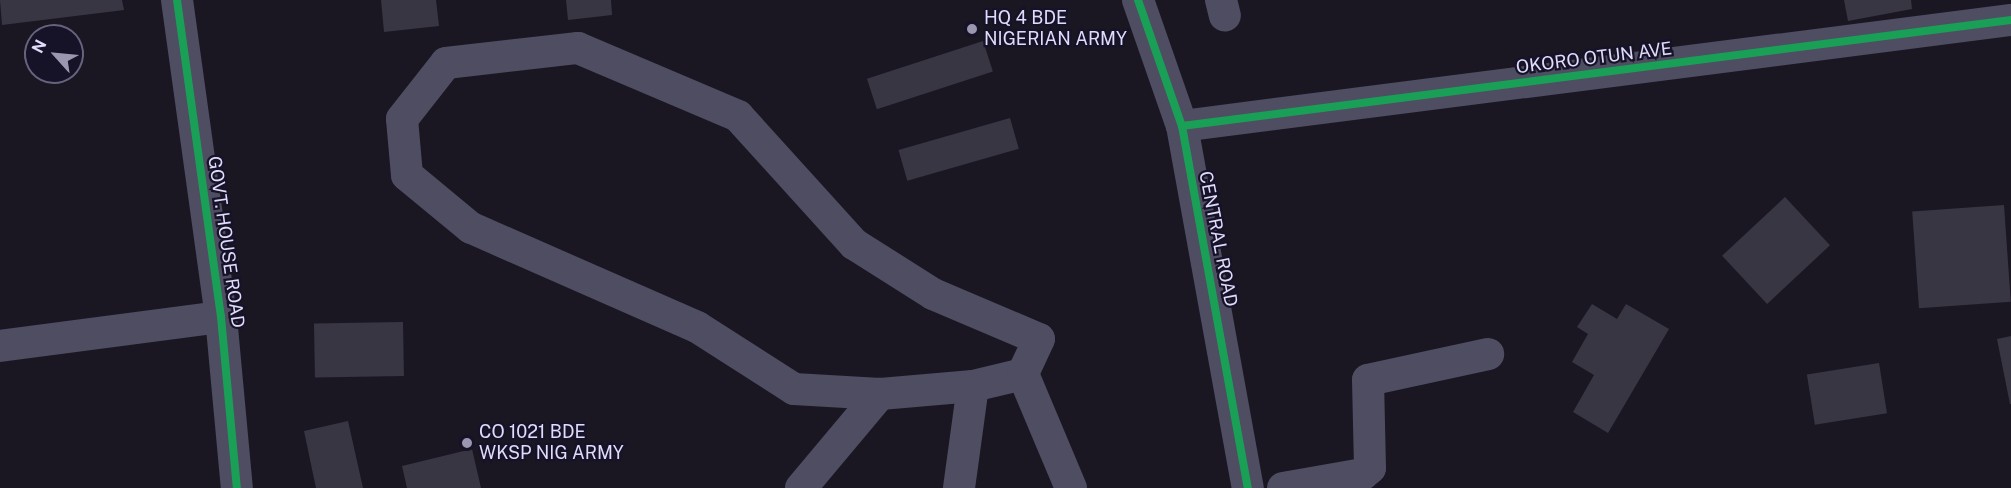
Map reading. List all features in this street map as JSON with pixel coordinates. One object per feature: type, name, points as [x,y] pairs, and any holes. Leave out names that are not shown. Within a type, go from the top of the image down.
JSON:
[{"type":"street","name":"GOVT. HOUSE ROAD","points":[[177,0],[221,317],[237,488]]},
{"type":"street","name":"CENTRAL ROAD","points":[[1138,0],[1182,126],[1248,488]]},
{"type":"street","name":"OKORO OTUN AVE","points":[[1182,126],[2011,20]]},
{"type":"street","points":[[1023,374],[973,387],[880,394],[794,389],[698,327],[471,228],[407,175],[402,119],[446,63],[578,48],[738,116],[854,244],[933,294],[1039,339],[1023,374],[1071,488]]},
{"type":"street","points":[[0,346],[221,317]]},
{"type":"street","points":[[1283,488],[1363,474],[1370,468],[1368,380],[1488,354]]},
{"type":"street","points":[[959,488],[973,387]]},
{"type":"street","points":[[801,488],[880,394]]},
{"type":"building","points":[[0,0],[122,0],[124,10],[2,25]]},
{"type":"building","points":[[381,0],[436,0],[439,26],[384,32]]},
{"type":"building","points":[[566,0],[611,0],[612,15],[568,20]]},
{"type":"building","points":[[1844,0],[1911,0],[1912,9],[1848,21]]},
{"type":"building","points":[[983,41],[993,71],[877,109],[867,79]]},
{"type":"building","points":[[1010,118],[1019,149],[907,181],[898,150]]},
{"type":"building","points":[[1785,197],[1830,245],[1767,304],[1722,256]]},
{"type":"building","points":[[2004,205],[2011,302],[1919,308],[1912,211]]},
{"type":"building","points":[[1592,304],[1617,319],[1626,304],[1669,329],[1608,433],[1573,412],[1594,375],[1572,362],[1588,334],[1577,327]]},
{"type":"building","points":[[403,322],[404,376],[315,378],[314,324]]},
{"type":"building","points":[[2011,336],[2011,404],[2010,404],[1997,339]]},
{"type":"building","points":[[1879,363],[1887,413],[1815,425],[1807,374]]},
{"type":"building","points":[[348,421],[363,488],[316,488],[304,431]]},
{"type":"building","points":[[472,449],[481,488],[407,488],[402,466]]},
{"type":"cycle path","points":[[177,0],[221,317],[237,488]]},
{"type":"cycle path","points":[[1138,0],[1182,126],[1248,488]]},
{"type":"cycle path","points":[[1182,126],[2011,20]]},
{"type":"place","name":"HQ 4 BDE NIGERIAN ARMY","points":[[972,29]]},
{"type":"place","name":"CO 1021 BDE WKSP NIG ARMY","points":[[467,443]]}]
